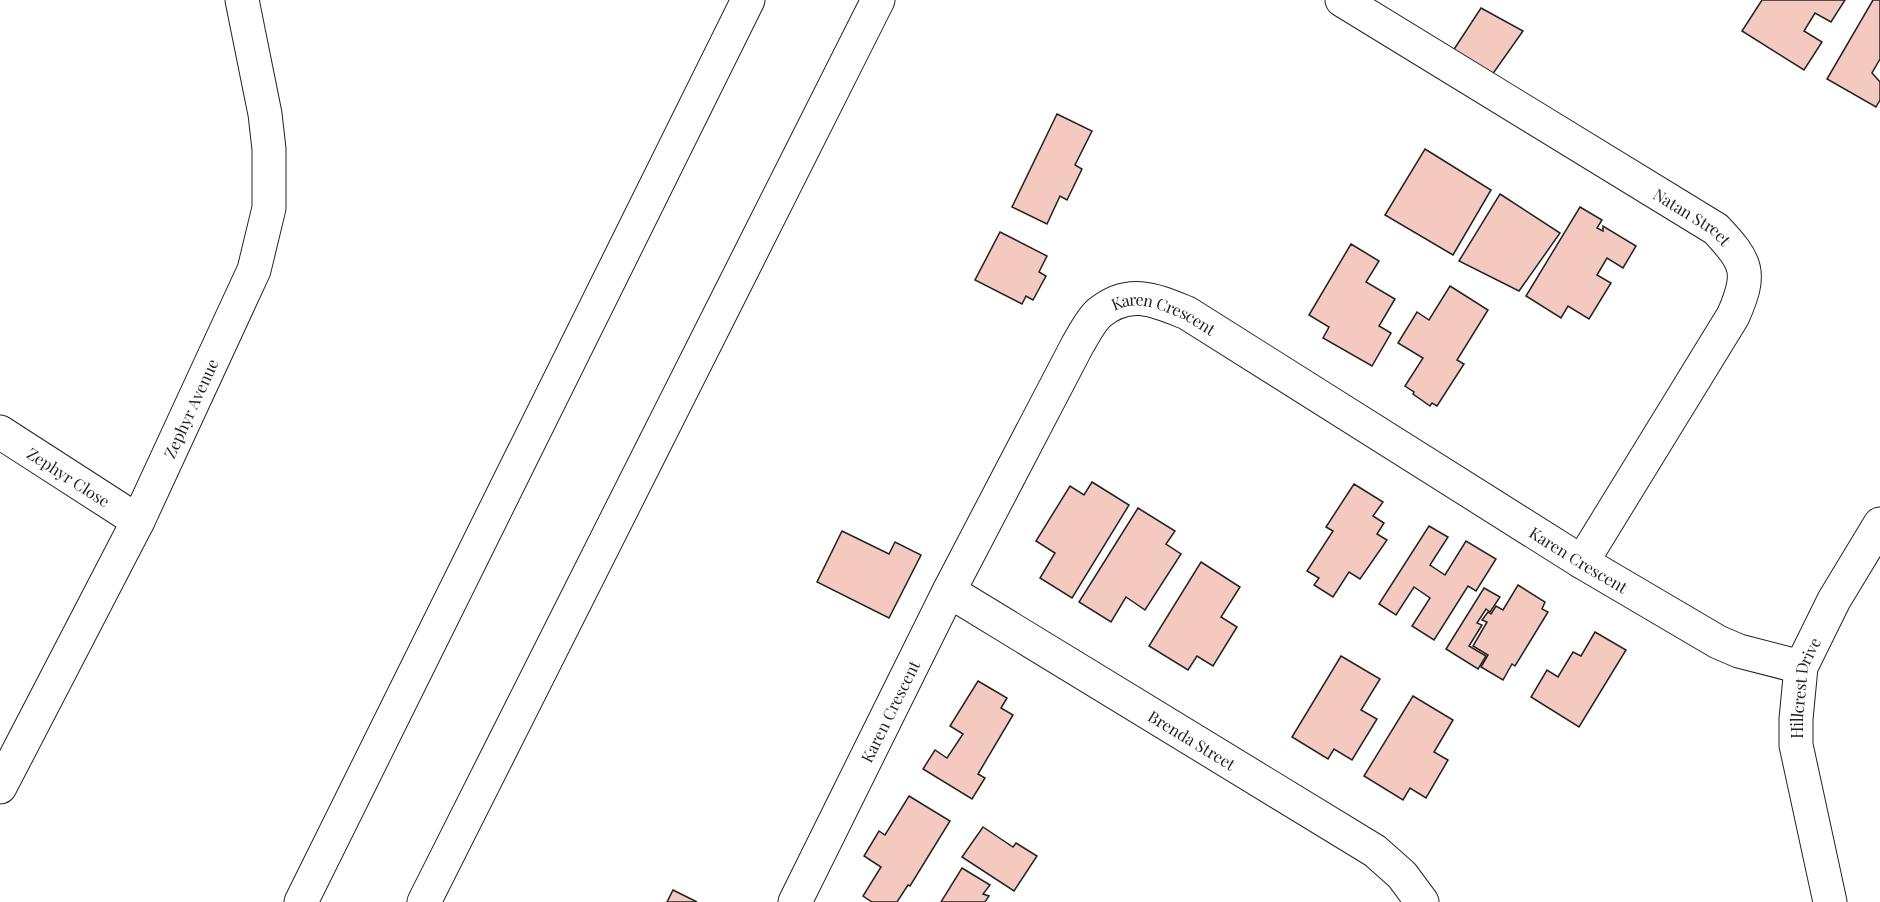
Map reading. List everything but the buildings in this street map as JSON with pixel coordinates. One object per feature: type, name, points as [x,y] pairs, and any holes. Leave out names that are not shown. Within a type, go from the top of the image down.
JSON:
[{"type":"main road","name":"Zephyr Avenue","points":[[0,787],[138,521],[254,270],[269,208],[269,149],[265,114],[242,0]]},
{"type":"main road","points":[[301,902],[748,0]]},
{"type":"main road","points":[[424,902],[878,0]]},
{"type":"main road","name":"Natan Street","points":[[1342,0],[1716,229],[1742,259],[1745,278],[1742,296],[1733,316],[1582,562]]},
{"type":"main road","name":"Karen Crescent","points":[[795,902],[949,591],[1078,344],[1098,314],[1123,298],[1153,299],[1186,313],[1582,562],[1718,642],[1739,651],[1801,667]]},
{"type":"main road","name":"Zephyr Close","points":[[0,432],[138,521]]},
{"type":"main road","name":"Hillcrest Drive","points":[[1830,902],[1796,744],[1801,667],[1834,600],[1880,524]]},
{"type":"main road","name":"Brenda Street","points":[[949,591],[1375,851],[1402,875],[1422,902]]}]
